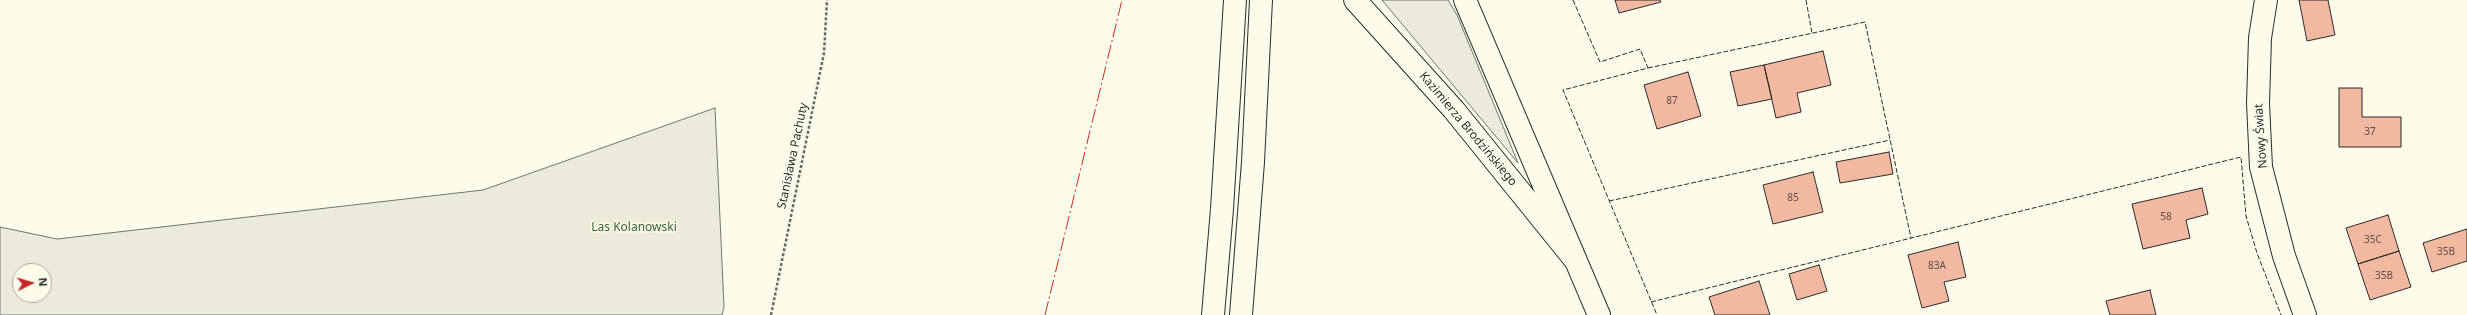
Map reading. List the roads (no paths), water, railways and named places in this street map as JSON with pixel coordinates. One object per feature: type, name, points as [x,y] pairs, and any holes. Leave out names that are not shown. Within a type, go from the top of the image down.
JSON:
[{"type":"main road","points":[[1213,315],[1223,194],[1235,0]]},
{"type":"main road","points":[[1241,315],[1252,170],[1261,0]]},
{"type":"main road","name":"Kazimierza Brodzińskiego","points":[[1355,0],[1454,110],[1576,262]]},
{"type":"main road","name":"Kazimierza Brodzińskiego","points":[[1465,0],[1599,315]]},
{"type":"main road","name":"Nowy Świat","points":[[2266,0],[2260,38],[2258,104],[2261,167],[2284,256],[2305,315]]},
{"type":"park label","name":"Las Kolanowski","points":[[634,228]]}]
